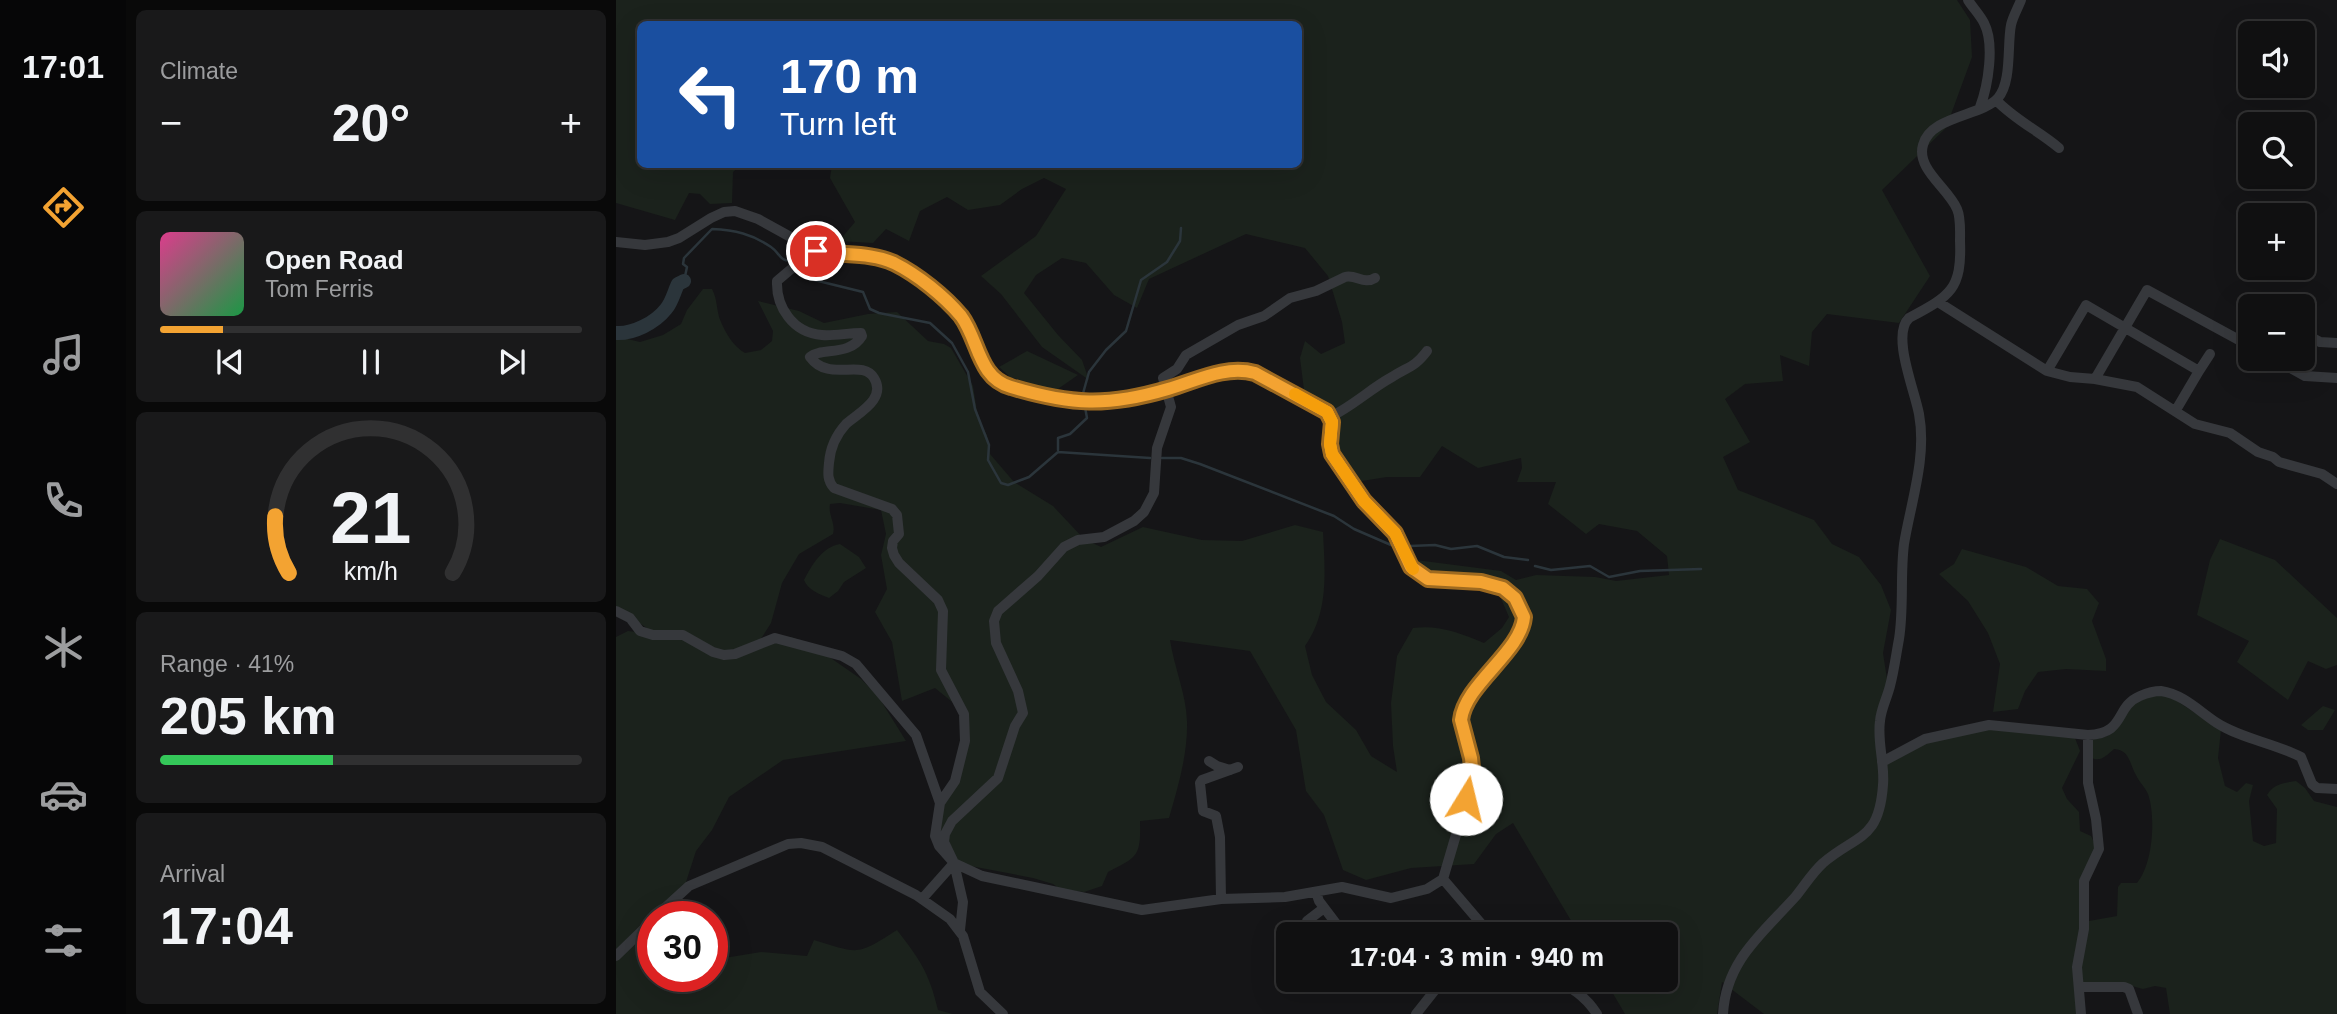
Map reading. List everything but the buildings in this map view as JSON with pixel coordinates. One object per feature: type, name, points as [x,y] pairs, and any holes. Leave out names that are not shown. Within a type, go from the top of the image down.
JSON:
[{"type":"street","points":[[1968,0],[1985,25],[1990,46],[1986,93],[1980,107]]},
{"type":"street","points":[[1723,1014],[1723,1004],[1742,954],[1820,866],[1870,831],[1883,785],[1879,723],[1890,685],[1899,637],[1904,547],[1922,442],[1920,415],[1902,343],[1902,330],[1909,318],[1948,295],[1959,275],[1957,208],[1927,167],[1922,148],[1925,139],[1933,130],[1996,100],[2002,93],[2012,23],[2021,0]]},
{"type":"street","points":[[1996,100],[2008,112],[2059,148]]},
{"type":"street","points":[[616,242],[645,245],[668,242],[686,235],[711,218],[724,212],[735,211],[758,219],[807,247],[831,254],[875,256],[916,276],[960,315],[969,329],[983,365],[1006,386],[1061,401],[1094,403],[1166,390],[1229,370],[1242,369],[1255,373],[1327,412],[1330,417],[1332,454],[1364,501],[1395,533],[1411,567],[1428,579],[1481,582],[1503,588],[1515,598],[1524,617],[1520,632],[1473,693],[1461,715],[1473,777],[1443,879],[1427,889],[1391,898],[1342,887],[1285,897],[1221,899],[1142,910],[982,876],[954,863],[939,846],[935,836],[940,803],[955,781],[965,741],[964,714],[941,670],[943,611],[938,600],[894,555],[893,541],[899,534],[897,515],[892,509],[834,488],[829,482],[827,475],[831,448],[846,425],[867,410],[876,390],[873,376],[866,371],[832,371],[810,357],[816,353],[837,352],[859,341],[861,333],[821,335],[805,331],[789,318],[780,303],[778,281],[803,259],[807,247]]},
{"type":"street","points":[[1003,1014],[980,992],[960,930],[963,902],[954,863],[944,842],[952,821],[998,778],[1015,726],[1023,713],[1018,691],[996,643],[994,621],[998,611],[1038,576],[1064,547],[1078,540],[1104,537],[1134,521],[1144,512],[1154,493],[1157,448],[1171,407],[1163,378],[1177,369],[1186,355],[1238,325],[1264,316],[1290,298],[1316,291],[1350,275],[1365,281],[1375,278]]},
{"type":"street","points":[[2095,379],[2147,290],[2238,339]]},
{"type":"street","points":[[1938,302],[2047,371],[2137,387],[2195,424],[2230,433],[2258,452],[2279,462],[2322,474],[2337,484]]},
{"type":"street","points":[[2047,371],[2086,305],[2199,372]]},
{"type":"street","points":[[2315,340],[2337,343]]},
{"type":"street","points":[[1330,417],[1350,407],[1391,377],[1416,365],[1427,351]]},
{"type":"street","points":[[2176,410],[2210,354]]},
{"type":"street","points":[[2297,371],[2305,376],[2337,378]]},
{"type":"street","points":[[616,611],[630,618],[640,631],[653,635],[683,635],[713,652],[724,655],[735,654],[775,638],[842,656],[856,664],[916,735],[940,803]]},
{"type":"street","points":[[1882,762],[1925,739],[1989,725],[2088,735],[2108,732],[2132,701],[2150,692],[2161,691],[2189,703],[2228,729],[2286,748],[2301,757],[2312,784],[2317,788],[2337,789]]},
{"type":"street","points":[[2081,1014],[2077,967],[2084,929],[2084,881],[2099,849],[2088,783],[2088,735]]},
{"type":"street","points":[[1209,761],[1217,766],[1234,769],[1200,783],[1203,811],[1216,816],[1220,837],[1221,899]]},
{"type":"street","points":[[673,901],[689,886],[795,843],[822,847],[922,899],[950,919],[960,930]]},
{"type":"street","points":[[922,899],[954,863]]},
{"type":"street","points":[[1443,879],[1476,922]]},
{"type":"street","points":[[1316,892],[1335,922]]},
{"type":"street","points":[[1307,921],[1324,908]]},
{"type":"street","points":[[616,956],[637,935]]},
{"type":"street","points":[[2079,987],[2129,989],[2138,1014]]},
{"type":"street","points":[[1416,1014],[1433,992]]},
{"type":"street","points":[[1579,992],[1597,1014]]},
{"type":"shaded area","points":[[616,0],[1957,0],[1970,20],[1972,57],[1946,128],[1882,190],[1930,276],[1899,323],[1827,314],[1812,332],[1809,366],[1780,355],[1783,381],[1745,384],[1725,399],[1750,442],[1723,457],[1738,490],[1814,520],[1832,544],[1859,557],[1881,585],[1891,610],[1883,653],[1887,679],[1878,758],[1928,741],[1996,728],[2075,738],[2080,751],[2062,788],[2067,799],[2079,812],[2080,831],[2091,836],[2097,848],[2081,883],[2079,1014],[1764,1014],[1722,982],[1717,1014],[1625,1014],[1612,992],[1678,992],[1678,922],[1572,922],[1513,823],[1496,834],[1474,864],[1411,868],[1366,880],[1343,870],[1324,815],[1306,791],[1296,730],[1250,651],[1170,640],[1186,711],[1184,758],[1169,818],[1140,821],[1140,842],[1132,859],[1108,872],[1102,886],[1084,892],[1060,889],[1033,878],[960,864],[938,837],[943,804],[956,784],[967,714],[935,688],[902,701],[892,642],[875,612],[887,589],[881,555],[886,534],[881,510],[840,503],[830,504],[833,534],[799,554],[782,583],[771,623],[757,645],[791,637],[812,645],[861,679],[878,696],[906,741],[783,760],[729,797],[712,830],[696,851],[680,901],[637,901],[637,992],[728,992],[728,957],[761,952],[807,956],[814,940],[857,950],[897,930],[923,967],[938,1010],[953,1014],[616,1014],[616,637],[628,631],[655,634],[616,606],[616,332],[623,338],[640,342],[663,335],[681,324],[687,310],[703,289],[712,289],[725,331],[745,353],[761,350],[772,341],[773,331],[758,301],[799,311],[824,323],[868,314],[897,312],[928,341],[951,348],[973,386],[977,411],[987,435],[990,454],[1014,482],[1053,506],[1084,539],[1101,547],[1143,527],[1202,540],[1242,541],[1295,525],[1323,532],[1325,577],[1322,606],[1313,633],[1305,646],[1312,675],[1326,702],[1356,730],[1371,756],[1397,772],[1391,703],[1397,656],[1413,628],[1441,629],[1484,643],[1502,628],[1509,617],[1496,587],[1444,581],[1416,560],[1501,571],[1516,580],[1536,575],[1595,577],[1616,581],[1669,575],[1667,556],[1637,531],[1599,524],[1586,534],[1548,504],[1556,482],[1517,482],[1522,468],[1521,458],[1478,468],[1442,446],[1420,477],[1387,477],[1343,484],[1327,442],[1327,402],[1304,390],[1300,358],[1305,341],[1321,354],[1345,343],[1342,322],[1328,276],[1305,248],[1246,234],[1149,279],[1137,308],[1114,295],[1086,263],[1062,258],[1036,275],[1024,293],[1082,360],[1089,380],[1042,347],[1001,294],[981,276],[1036,236],[1066,189],[1044,178],[1022,189],[1000,205],[968,210],[947,197],[920,211],[909,241],[886,229],[873,243],[839,241],[855,222],[830,178],[832,168],[1302,168],[1302,21],[637,21],[637,168],[738,168],[733,172],[732,203],[710,204],[700,194],[689,193],[675,220],[616,203]]},
{"type":"shaded area","points":[[1027,351],[1078,375],[1055,391],[1010,377],[999,367]]},
{"type":"shaded area","points":[[2220,539],[2275,560],[2337,618],[2337,665],[2326,669],[2308,661],[2288,700],[2237,662],[2249,641],[2197,615],[2210,560]]},
{"type":"shaded area","points":[[840,544],[859,557],[866,568],[844,582],[829,598],[811,589],[804,580],[823,553]]},
{"type":"shaded area","points":[[1962,549],[2026,567],[2058,586],[2087,589],[2099,603],[2092,621],[2106,659],[2106,671],[2066,669],[2038,672],[2025,691],[2018,709],[1993,712],[2000,664],[1988,633],[1968,601],[1939,574],[1954,564]]},
{"type":"shaded area","points":[[2154,695],[2171,697],[2221,730],[2218,758],[2225,786],[2237,792],[2246,783],[2253,785],[2249,801],[2253,841],[2264,846],[2276,843],[2277,809],[2267,795],[2279,785],[2296,781],[2314,801],[2337,807],[2337,1014],[2170,1014],[2166,988],[2083,985],[2080,967],[2089,921],[2117,916],[2118,887],[2121,883],[2137,883],[2147,864],[2152,840],[2152,815],[2148,794],[2128,758],[2123,752],[2114,749],[2100,759],[2090,757],[2093,738],[2108,736],[2133,704]]},
{"type":"shaded area","points":[[2323,706],[2335,710],[2323,730],[2308,730],[2301,725]]},
{"type":"waterway","points":[[1082,397],[1089,372],[1106,350],[1126,331],[1141,280],[1167,262],[1180,241],[1181,228]]},
{"type":"waterway","points":[[684,281],[687,267],[683,264],[684,258],[712,229],[750,236],[771,247],[783,259],[795,262]]},
{"type":"waterway","points":[[799,268],[802,277],[863,292],[870,309],[879,313],[930,323],[952,343],[968,372],[975,409],[989,445],[988,460],[1001,483],[1008,485],[1029,477],[1058,452],[1150,458]]},
{"type":"waterway","points":[[616,333],[636,330],[656,319],[668,306],[678,284],[684,281]]},
{"type":"waterway","points":[[1058,450],[1058,438],[1070,434],[1087,418],[1085,407]]},
{"type":"waterway","points":[[1162,458],[1181,458],[1200,464],[1334,516],[1354,529],[1391,545]]},
{"type":"waterway","points":[[1410,546],[1435,545],[1451,549],[1477,546],[1504,557],[1528,560]]},
{"type":"waterway","points":[[1535,566],[1551,570],[1590,566],[1609,577],[1640,571],[1701,569]]},
{"type":"slow traffic","points":[[1295,394],[1327,412],[1332,422],[1332,454],[1364,501],[1390,525],[1413,569]]},
{"type":"route","points":[[816,251],[875,256],[916,276],[960,315],[969,329],[983,365],[1006,386],[1061,401],[1094,403],[1166,390],[1229,370],[1242,369],[1323,408],[1332,422],[1332,454],[1364,501],[1390,525],[1401,542],[1411,567],[1428,579],[1481,582],[1503,588],[1515,598],[1524,617],[1520,632],[1473,693],[1461,715],[1473,777],[1466,799]]}]
